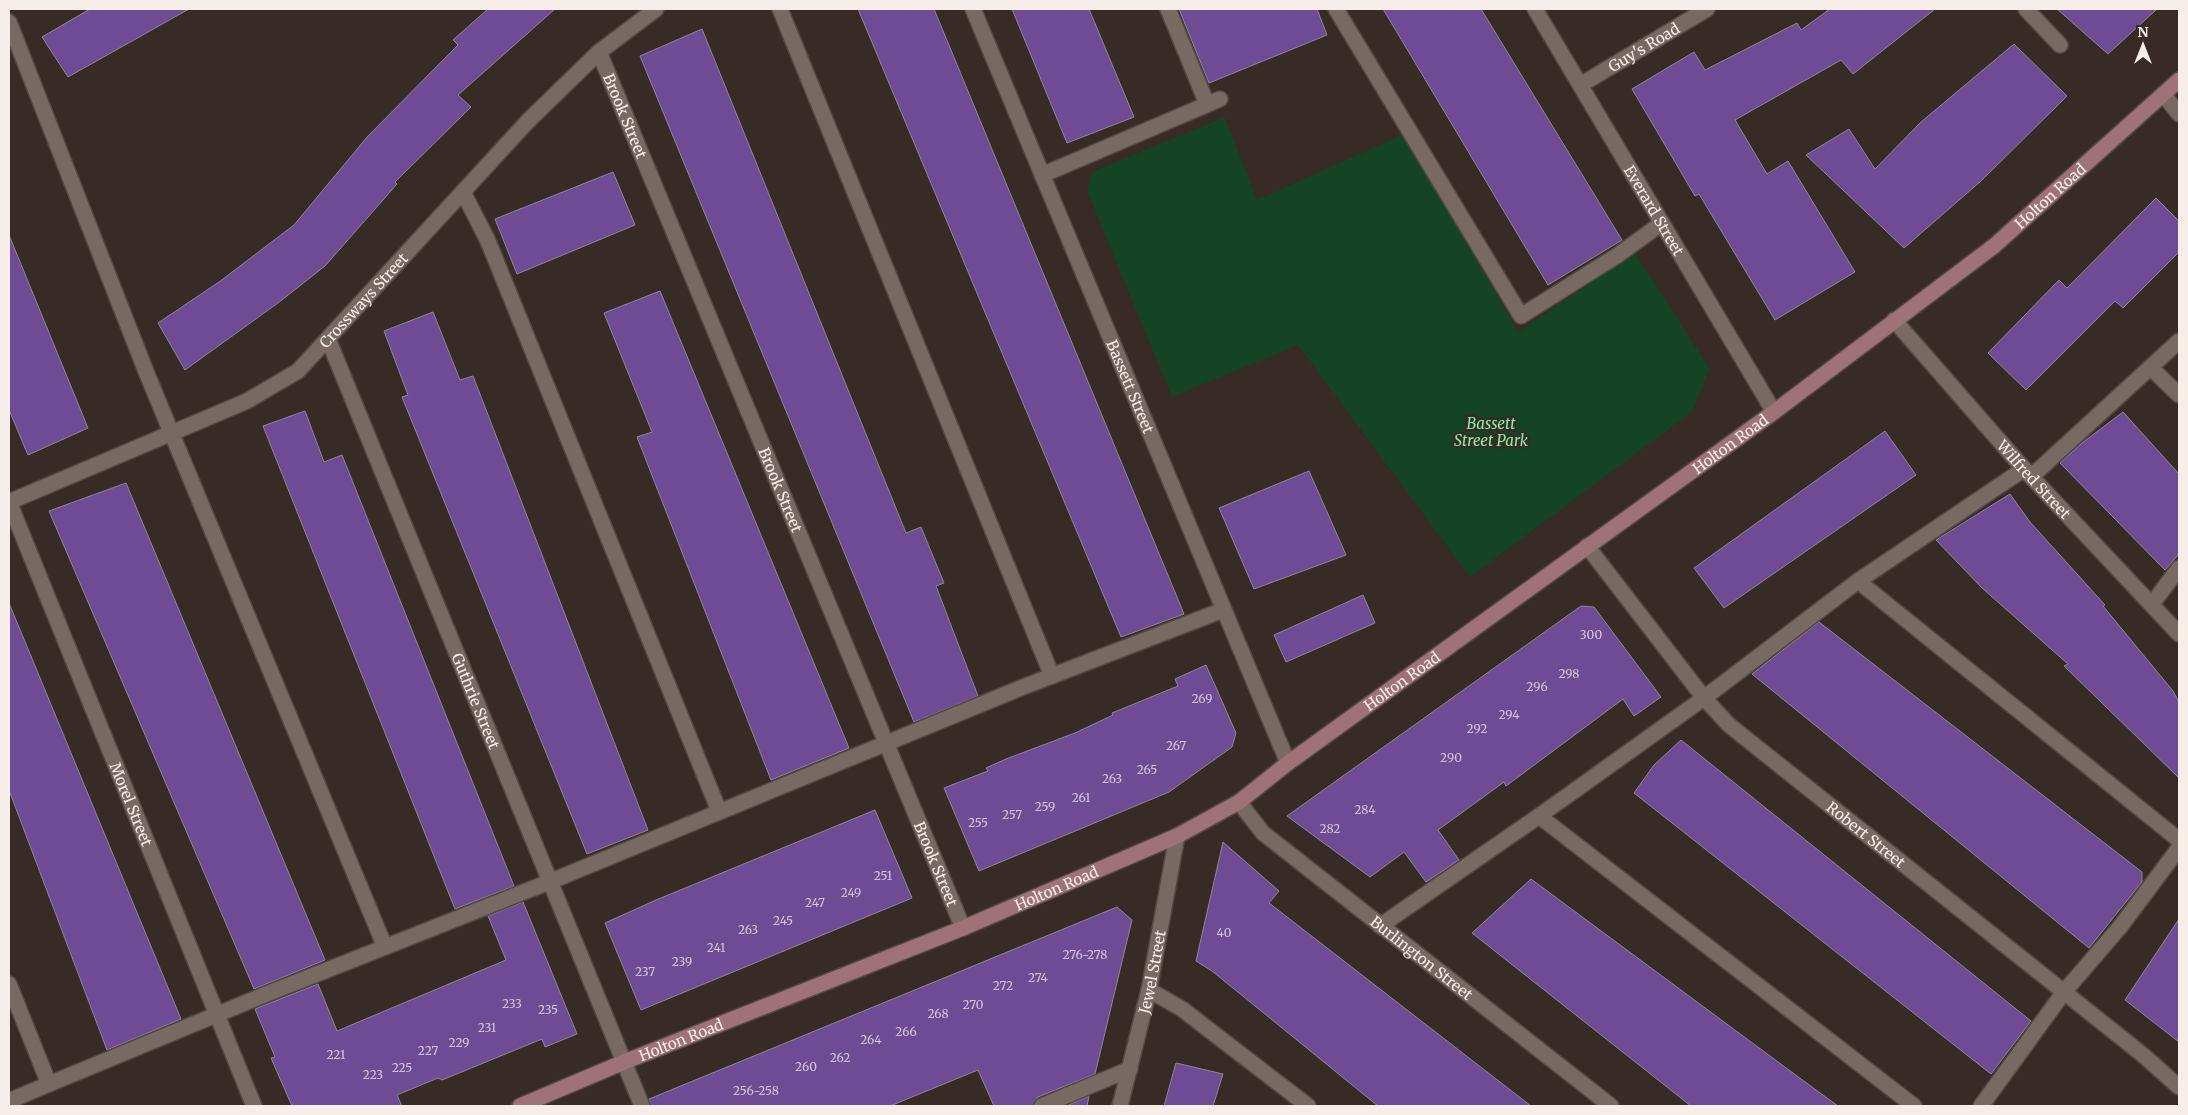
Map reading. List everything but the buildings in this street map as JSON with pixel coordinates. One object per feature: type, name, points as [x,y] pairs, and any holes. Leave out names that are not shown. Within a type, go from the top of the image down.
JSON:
[{"type":"street","name":"Crossways Street","points":[[9,502],[247,401],[298,371],[528,121],[598,52],[656,9]]},
{"type":"street","points":[[780,9],[1052,676]]},
{"type":"street","name":"Bassett Street","points":[[973,9],[1288,763]]},
{"type":"street","points":[[1042,176],[1214,101],[1168,9]]},
{"type":"street","points":[[1336,9],[1522,316],[1618,255],[1662,223]]},
{"type":"street","name":"Everard Street","points":[[1535,9],[1582,84],[1774,412]]},
{"type":"street","name":"Guy's Road","points":[[1582,84],[1707,9]]},
{"type":"street","points":[[2026,9],[2060,44]]},
{"type":"street","points":[[9,22],[172,434],[385,947]]},
{"type":"street","name":"Brook Street","points":[[598,52],[962,928]]},
{"type":"street","name":"Holton Road","points":[[520,1106],[624,1062],[962,928],[1177,836],[1239,802],[1288,763],[1774,412],[1994,246],[2179,80]]},
{"type":"street","points":[[2163,94],[2179,114]]},
{"type":"street","points":[[463,192],[488,241],[719,811]]},
{"type":"street","name":"Wilfred Street","points":[[1894,320],[2028,472],[2179,634]]},
{"type":"street","name":"Guthrie Street","points":[[328,339],[642,1106]]},
{"type":"street","points":[[1380,926],[1539,816],[1704,698],[1858,581],[2028,472],[2151,368],[2179,341]]},
{"type":"street","points":[[2151,368],[2179,395]]},
{"type":"street","name":"Morel Street","points":[[9,502],[254,1106]]},
{"type":"street","name":"Robert Street","points":[[1586,546],[1704,698],[1729,725],[2064,992],[2179,1087]]},
{"type":"street","points":[[2152,604],[2179,568]]},
{"type":"street","points":[[1858,581],[2179,840]]},
{"type":"street","points":[[9,1101],[1052,676],[1223,610]]},
{"type":"street","name":"Burlington Street","points":[[1239,802],[1263,834],[1611,1106]]},
{"type":"street","points":[[1539,816],[1914,1106]]},
{"type":"street","name":"Jewel Street","points":[[1120,1106],[1149,990],[1177,836]]},
{"type":"street","points":[[1981,1106],[2064,992],[2120,927],[2179,848]]},
{"type":"street","points":[[9,984],[49,1084]]},
{"type":"street","points":[[1149,990],[1182,1009],[1308,1106]]},
{"type":"street","points":[[1042,1106],[1130,1069]]},
{"type":"green space","name":"Bassett Street Park","points":[[1225,117],[1257,200],[1404,134],[1518,332],[1635,253],[1710,369],[1692,412],[1470,577],[1298,345],[1172,397],[1087,191],[1092,172]]}]
